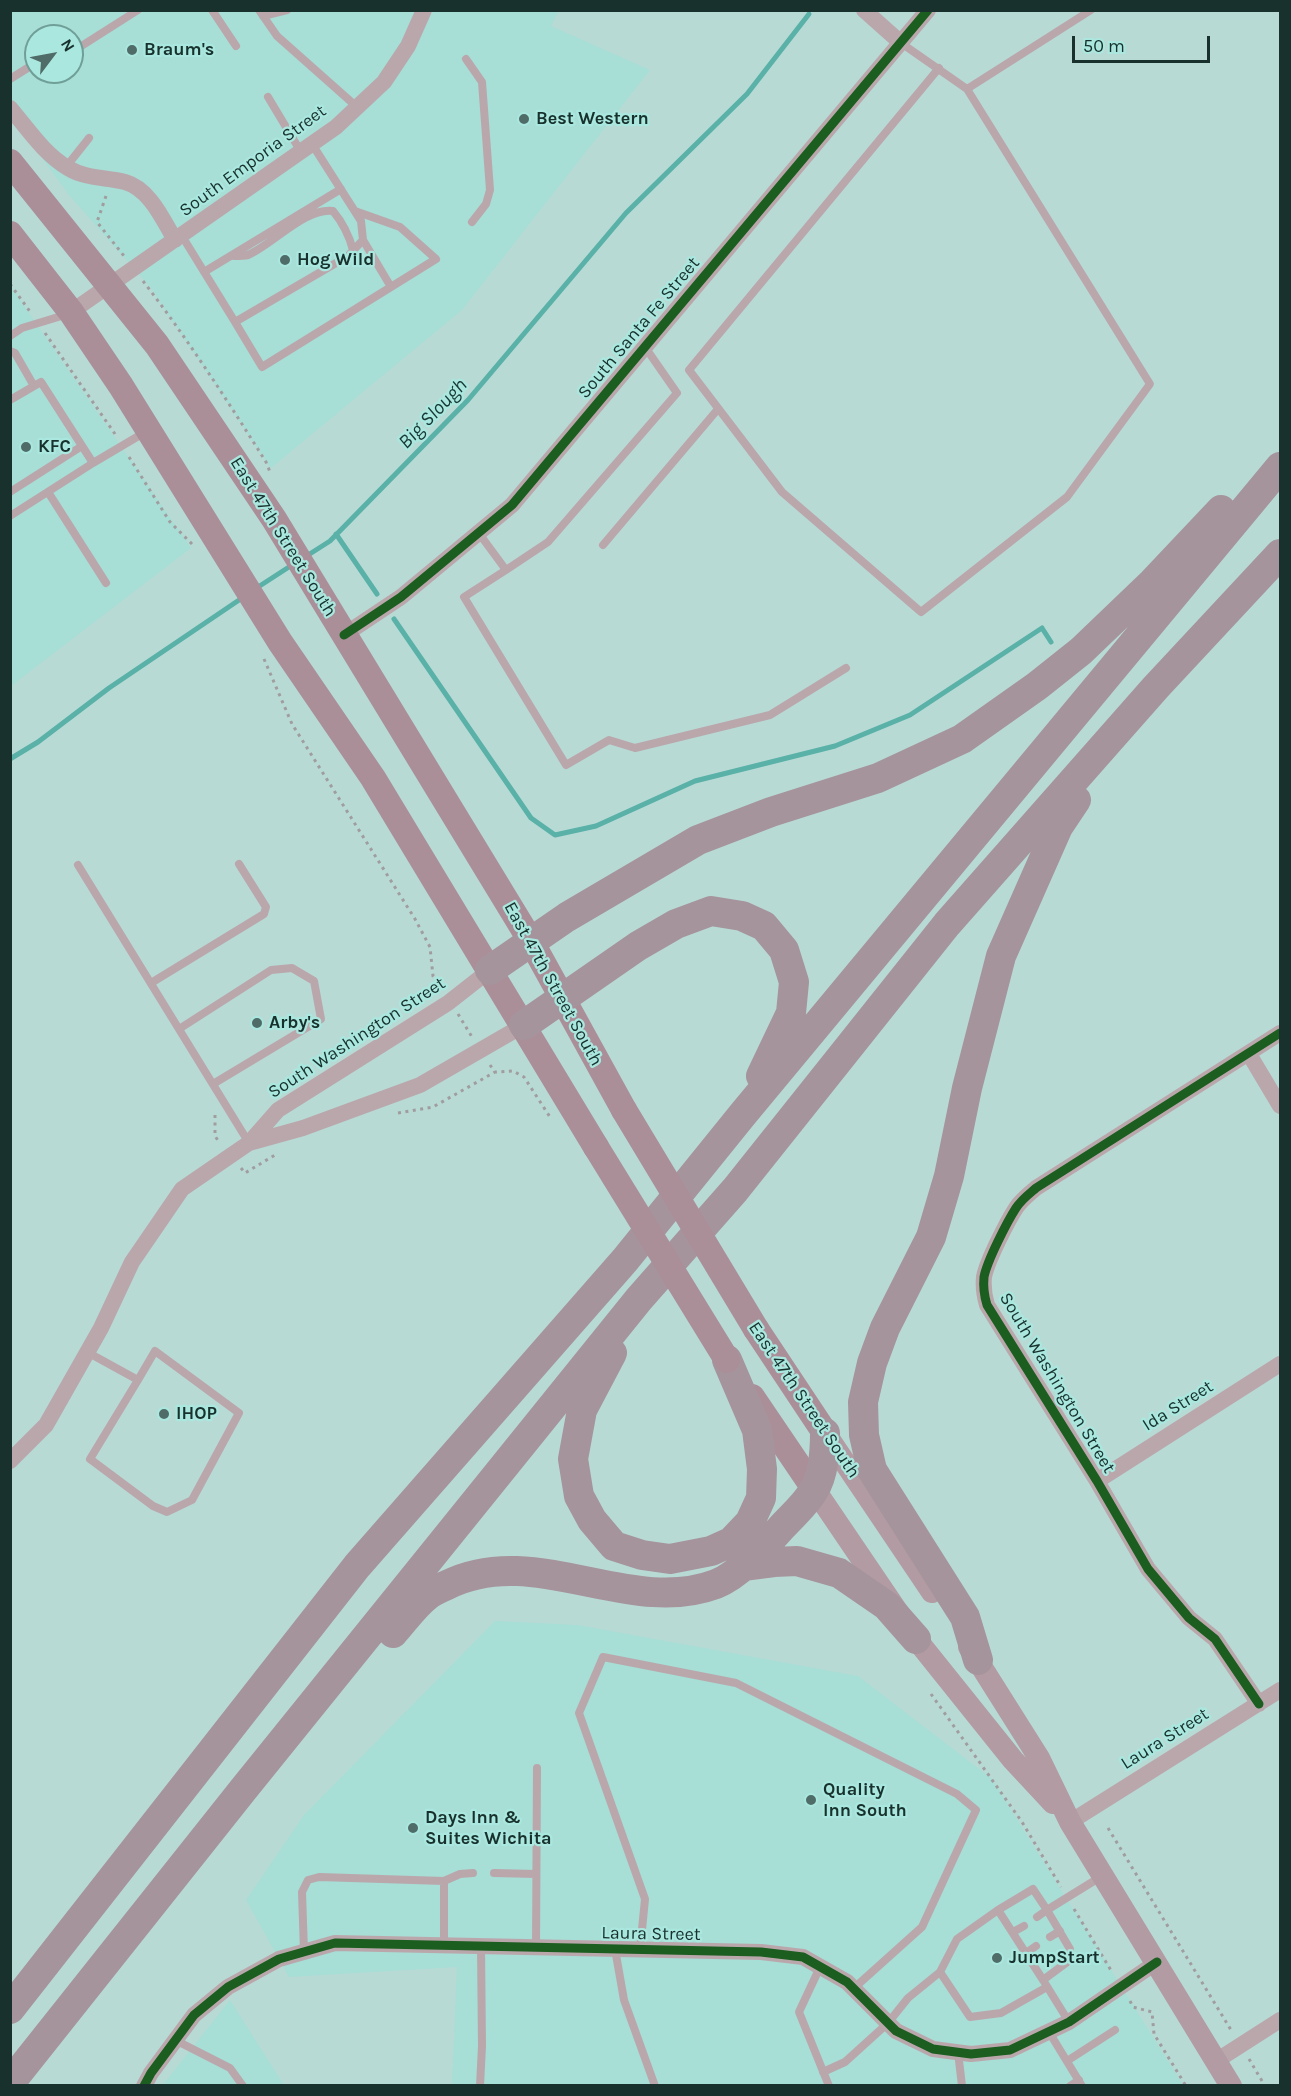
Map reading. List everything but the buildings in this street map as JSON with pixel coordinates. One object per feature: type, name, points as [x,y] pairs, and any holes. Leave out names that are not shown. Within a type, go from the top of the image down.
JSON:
[{"type":"highway","points":[[490,970],[567,917],[698,840],[771,812],[878,778],[962,739],[1037,686],[1081,651],[1152,583],[1281,447]]},
{"type":"highway","points":[[10,2009],[357,1566],[625,1260],[743,1114],[1281,468]]},
{"type":"highway","points":[[10,2083],[639,1299],[735,1190],[947,924],[1156,687],[1281,554]]},
{"type":"highway","points":[[978,1660],[965,1617],[872,1470],[864,1436],[863,1401],[885,1328],[931,1237],[949,1176],[967,1088],[1001,957],[1058,826],[1156,687]]},
{"type":"highway","points":[[524,1025],[638,946],[676,924],[711,911],[742,916],[764,926],[784,950],[794,982],[791,1013],[743,1114]]},
{"type":"highway","points":[[639,1299],[582,1410],[573,1459],[579,1497],[592,1520],[614,1546],[642,1555],[670,1559],[711,1551],[731,1542],[750,1522],[762,1497],[761,1449],[757,1430],[727,1360]]},
{"type":"highway","points":[[242,1791],[345,1686],[427,1596],[464,1577],[500,1570],[531,1572],[655,1593],[692,1590],[717,1584],[744,1566],[815,1490],[825,1453],[825,1433]]},
{"type":"highway","points":[[744,1566],[797,1561],[839,1573],[887,1606],[916,1639]]},
{"type":"main road","name":"East 47th Street South","points":[[10,162],[157,345],[274,519],[532,943],[624,1110],[756,1329],[978,1660],[1039,1758],[1070,1822],[1231,2085]]},
{"type":"main road","name":"East 47th Street South","points":[[10,234],[71,312],[121,386],[223,551],[270,647],[373,777],[727,1360],[916,1639],[1013,1760],[1070,1822]]},
{"type":"street","name":"South Emporia Street","points":[[71,312],[336,127],[384,82],[408,46],[424,10]]},
{"type":"street","points":[[864,10],[901,43]]},
{"type":"street","name":"South Santa Fe Street","points":[[344,635],[400,597],[512,505],[928,10]]},
{"type":"street","points":[[10,108],[48,153],[66,167],[86,177],[126,182],[140,189],[178,238]]},
{"type":"street","name":"South Washington Street","points":[[10,1461],[46,1425],[87,1352],[132,1262],[182,1189],[249,1143],[278,1110],[450,1001],[490,970]]},
{"type":"street","name":"South Washington Street","points":[[249,1143],[303,1128],[420,1085],[524,1025]]},
{"type":"street","name":"South Washington Street","points":[[1258,1704],[1215,1639],[1189,1618],[1148,1569],[1097,1481],[987,1305],[983,1291],[984,1274],[1016,1207],[1025,1197],[1281,1034]]},
{"type":"street","points":[[1249,1054],[1281,1106]]},
{"type":"street","name":"Ida Street","points":[[1097,1481],[1281,1364]]},
{"type":"street","name":"Laura Street","points":[[1070,1822],[1281,1690]]},
{"type":"street","name":"Laura Street","points":[[144,2085],[194,2015],[228,1987],[279,1959],[335,1943],[760,1952],[803,1957],[847,1982],[896,2031],[933,2049],[971,2054],[1010,2050],[1049,2032],[1069,2022],[1157,1962]]},
{"type":"street","points":[[1216,2061],[1281,2020]]},
{"type":"lane","points":[[84,44],[138,10]]},
{"type":"lane","points":[[212,10],[236,46]]},
{"type":"lane","points":[[287,10],[261,13],[277,36],[357,107]]},
{"type":"lane","points":[[967,89],[1091,10]]},
{"type":"lane","points":[[901,43],[939,68],[967,89],[1150,384],[1067,497],[921,612],[782,492],[689,370],[939,68]]},
{"type":"lane","points":[[466,59],[482,82],[490,190],[486,204],[472,222]]},
{"type":"lane","points":[[10,79],[24,70]]},
{"type":"lane","points":[[268,97],[306,148],[341,189],[361,221],[363,240],[391,287]]},
{"type":"lane","points":[[66,167],[88,138]]},
{"type":"lane","points":[[204,272],[341,189]]},
{"type":"lane","points":[[231,256],[247,255],[308,217],[326,210],[333,212],[337,217],[350,237],[354,250]]},
{"type":"lane","points":[[178,238],[204,272],[262,367],[436,259],[400,227],[355,211]]},
{"type":"lane","points":[[235,322],[348,256],[363,240]]},
{"type":"lane","points":[[10,336],[22,328],[71,312]]},
{"type":"lane","points":[[645,347],[677,393],[548,542],[464,597],[566,765],[609,740],[636,748],[770,715],[846,668]]},
{"type":"lane","points":[[10,351],[15,353],[34,386]]},
{"type":"lane","points":[[10,400],[41,382],[93,463]]},
{"type":"lane","points":[[603,545],[718,409]]},
{"type":"lane","points":[[10,516],[147,431]]},
{"type":"lane","points":[[10,492],[82,446]]},
{"type":"lane","points":[[48,492],[106,583]]},
{"type":"lane","points":[[478,532],[506,570]]},
{"type":"lane","points":[[151,983],[264,914],[266,907],[239,864]]},
{"type":"lane","points":[[78,865],[249,1143]]},
{"type":"lane","points":[[179,1029],[271,970],[292,968],[314,981],[321,1019],[213,1084]]},
{"type":"lane","points":[[155,1351],[239,1413],[192,1500],[167,1512],[153,1506],[90,1460],[138,1380],[155,1351]]},
{"type":"lane","points":[[87,1352],[138,1380]]},
{"type":"lane","points":[[640,1950],[645,1899],[579,1713],[603,1657],[736,1683],[957,1794],[976,1810],[922,1927],[854,1989]]},
{"type":"lane","points":[[536,1947],[537,1768]]},
{"type":"lane","points":[[304,1952],[302,1892],[308,1880],[319,1877],[444,1881],[460,1874],[473,1873]]},
{"type":"lane","points":[[494,1874],[536,1874]]},
{"type":"lane","points":[[1037,1917],[1103,1875]]},
{"type":"lane","points":[[444,1881],[444,1945]]},
{"type":"lane","points":[[823,2072],[844,2062],[888,2023],[908,1998],[940,1972],[957,1939],[1033,1889],[1070,1949],[1070,1960],[1045,1983],[1001,2013],[970,2017],[940,1972]]},
{"type":"lane","points":[[998,1910],[1069,2022]]},
{"type":"lane","points":[[1013,1932],[1024,1926]]},
{"type":"lane","points":[[1050,1937],[1060,1931]]},
{"type":"lane","points":[[480,2085],[481,1946]]},
{"type":"lane","points":[[1026,1953],[1036,1946]]},
{"type":"lane","points":[[615,1949],[624,2000],[655,2085]]},
{"type":"lane","points":[[820,1967],[799,2012],[829,2085]]},
{"type":"lane","points":[[1067,2061],[1115,2030]]},
{"type":"lane","points":[[1049,2032],[1081,2083],[1070,2085]]},
{"type":"lane","points":[[175,2040],[230,2068],[243,2085]]},
{"type":"lane","points":[[958,2052],[962,2085]]},
{"type":"path","points":[[107,194],[97,222],[165,309],[266,462],[274,481]]},
{"type":"path","points":[[10,284],[122,446],[171,522],[198,550]]},
{"type":"path","points":[[270,647],[292,723],[415,919],[430,947],[433,976],[495,1072],[513,1071],[524,1077],[555,1124]]},
{"type":"path","points":[[932,1694],[1022,1822],[1133,2007],[1152,2012],[1154,2034],[1186,2085]]},
{"type":"path","points":[[1108,1828],[1265,2085]]},
{"type":"shaded area","points":[[10,11],[559,11],[551,26],[650,70],[462,310],[271,468],[151,288],[69,195],[11,116]]},
{"type":"shaded area","points":[[11,287],[191,548],[11,686]]},
{"type":"shaded area","points":[[495,1621],[578,1625],[858,1676],[991,1778],[1183,2085],[452,2085],[457,1967],[289,1977],[246,1900],[304,1815]]},
{"type":"shaded area","points":[[230,2000],[284,2085],[162,2086]]},
{"type":"waterway","name":"Big Slough","points":[[305,557],[330,541],[468,400],[626,213],[747,94],[809,14]]},
{"type":"waterway","points":[[336,534],[377,594]]},
{"type":"waterway","name":"Big Slough","points":[[255,589],[292,565]]},
{"type":"waterway","name":"Big Slough","points":[[10,759],[38,742],[109,688],[245,596]]},
{"type":"waterway","points":[[394,619],[531,818],[555,835],[596,826],[695,781],[835,746],[910,715],[1042,628],[1051,642]]},
{"type":"cycle path","points":[[344,635],[401,597],[512,505],[928,10]]},
{"type":"cycle path","points":[[1259,1704],[1215,1639],[1189,1618],[1148,1569],[1097,1481],[987,1305],[984,1281],[993,1252],[1012,1214],[1020,1202],[1036,1188],[1280,1033]]},
{"type":"cycle path","points":[[144,2086],[194,2015],[228,1987],[279,1959],[335,1943],[761,1952],[803,1957],[847,1982],[896,2031],[933,2049],[971,2054],[1010,2050],[1069,2022],[1157,1962]]},
{"type":"place","name":"Braum's","points":[[132,50]]},
{"type":"place","name":"Best Western","points":[[524,119]]},
{"type":"place","name":"Hog Wild","points":[[285,260]]},
{"type":"place","name":"KFC","points":[[26,447]]},
{"type":"place","name":"Arby's","points":[[257,1023]]},
{"type":"place","name":"IHOP","points":[[164,1414]]},
{"type":"place","name":"Quality Inn South","points":[[811,1800]]},
{"type":"place","name":"Days Inn & Suites Wichita","points":[[413,1828]]},
{"type":"place","name":"JumpStart","points":[[997,1958]]}]
